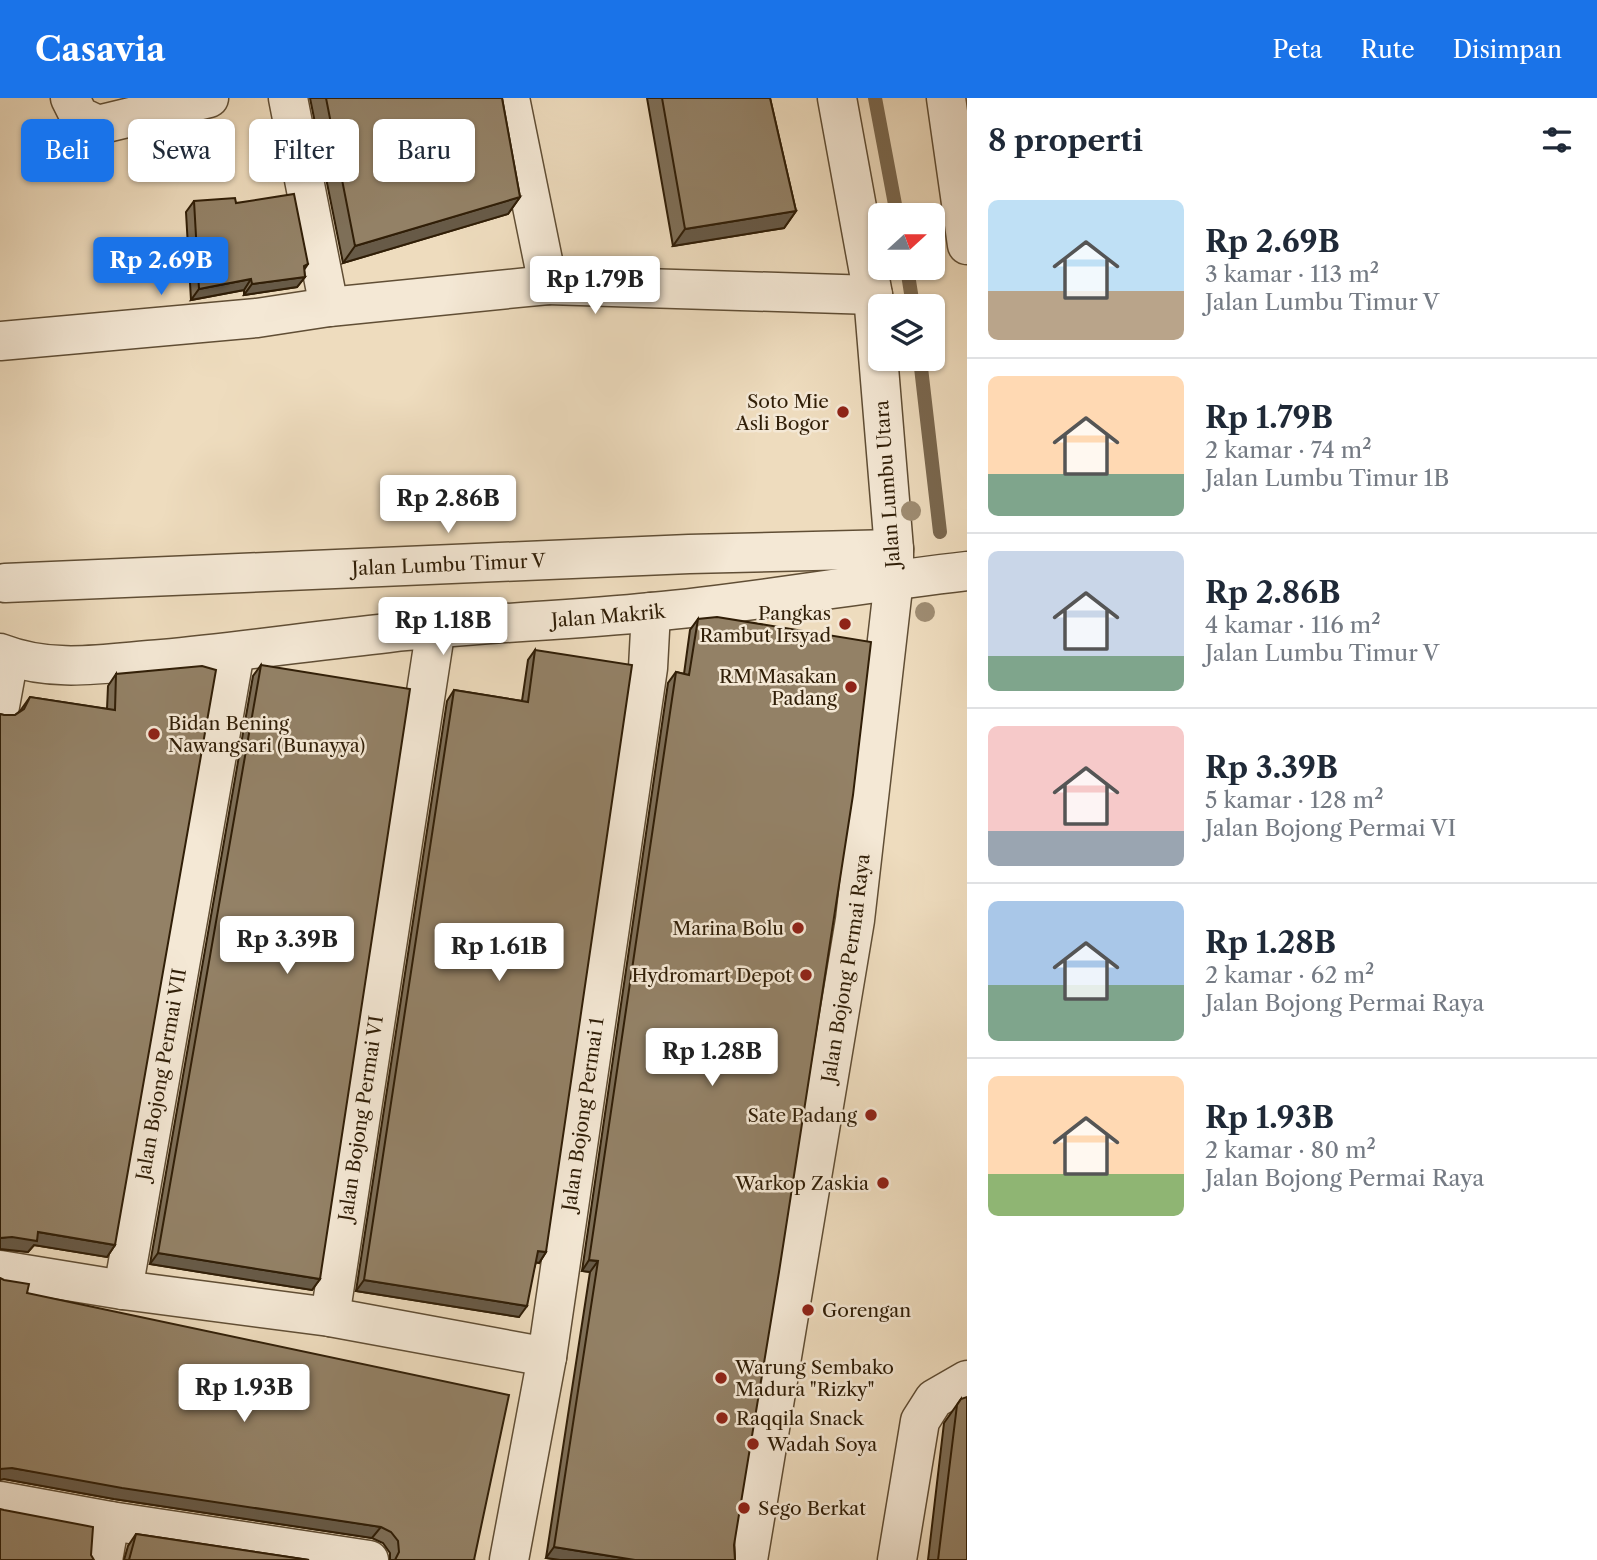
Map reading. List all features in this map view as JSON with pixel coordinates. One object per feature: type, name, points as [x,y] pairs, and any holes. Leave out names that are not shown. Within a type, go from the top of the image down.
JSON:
[{"type":"street","points":[[70,98],[79,116],[97,125],[209,98]]},
{"type":"street","points":[[288,98],[329,307]]},
{"type":"street","points":[[510,98],[548,285]]},
{"type":"street","name":"Jalan Lumbu Utara","points":[[837,98],[873,294]]},
{"type":"street","points":[[946,98],[967,244]]},
{"type":"street","points":[[0,341],[257,318],[329,307],[548,285],[868,295]]},
{"type":"street","name":"Jalan Lumbu Utara","points":[[879,371],[894,564]]},
{"type":"street","name":"Jalan Lumbu Timur V","points":[[5,583],[689,554],[894,564]]},
{"type":"street","name":"Jalan Makrik","points":[[5,655],[42,666],[82,666],[235,652],[436,627],[651,612],[785,597],[894,564],[967,571]]},
{"type":"street","name":"Jalan Bojong Permai Raya","points":[[748,1560],[855,920],[894,564]]},
{"type":"street","name":"Jalan Bojong Permai 1","points":[[509,1560],[547,1357],[648,668],[651,612]]},
{"type":"street","name":"Jalan Bojong Permai VI","points":[[330,1317],[436,627]]},
{"type":"street","name":"Jalan Bojong Permai VII","points":[[123,1290],[235,652]]},
{"type":"street","points":[[0,706],[5,655]]},
{"type":"street","points":[[0,1270],[123,1290],[330,1317],[547,1357]]},
{"type":"street","points":[[897,1560],[920,1420],[934,1399],[967,1380]]},
{"type":"street","points":[[0,1501],[110,1521],[369,1560]]},
{"type":"street","points":[[103,1560],[110,1521]]},
{"type":"building","points":[[326,98],[502,98],[520,197],[355,246],[342,182],[359,182],[359,119],[330,119]]},
{"type":"building","points":[[662,98],[770,98],[796,211],[685,229]]},
{"type":"building","points":[[294,194],[308,264],[304,266],[305,277],[252,284],[251,279],[199,289],[194,201],[235,198],[236,203]]},
{"type":"building","points":[[717,617],[871,642],[853,795],[734,1545],[735,1560],[635,1560],[554,1547],[598,1261],[589,1260],[676,672],[689,675],[698,619]]},
{"type":"building","points":[[535,650],[632,665],[546,1252],[538,1251],[527,1306],[364,1280],[454,690],[528,702]]},
{"type":"building","points":[[261,665],[410,689],[320,1279],[158,1253]]},
{"type":"building","points":[[202,666],[216,670],[115,1245],[38,1232],[37,1241],[0,1238],[0,714],[15,715],[24,709],[30,697],[115,710],[116,674]]},
{"type":"building","points":[[0,1278],[29,1284],[27,1293],[509,1395],[474,1560],[395,1560],[399,1552],[398,1541],[391,1532],[381,1527],[122,1488],[12,1468],[0,1469]]},
{"type":"building","points":[[967,1397],[967,1560],[938,1560],[957,1405],[961,1399]]},
{"type":"building","points":[[0,1509],[93,1527],[91,1555],[94,1560],[0,1560]]},
{"type":"building","points":[[136,1534],[309,1560],[129,1560]]},
{"type":"waterway","points":[[875,98],[895,203]]},
{"type":"waterway","points":[[909,280],[911,294]]},
{"type":"waterway","points":[[921,371],[940,532]]},
{"type":"place","name":"Soto Mie Asli Bogor","points":[[843,412]]},
{"type":"place","name":"Pangkas Rambut Irsyad","points":[[845,624]]},
{"type":"place","name":"RM Masakan Padang","points":[[851,687]]},
{"type":"place","name":"Bidan Bening Nawangsari (Bunayya)","points":[[154,734]]},
{"type":"place","name":"Marina Bolu","points":[[798,928]]},
{"type":"place","name":"Hydromart Depot","points":[[806,975]]},
{"type":"place","name":"Sate Padang","points":[[871,1115]]},
{"type":"place","name":"Warkop Zaskia","points":[[883,1183]]},
{"type":"place","name":"Gorengan","points":[[808,1310]]},
{"type":"place","name":"Warung Sembako Madura \"Rizky\"","points":[[721,1378]]},
{"type":"place","name":"Raqqila Snack","points":[[722,1418]]},
{"type":"place","name":"Wadah Soya","points":[[753,1444]]},
{"type":"place","name":"Sego Berkat","points":[[744,1508]]}]
